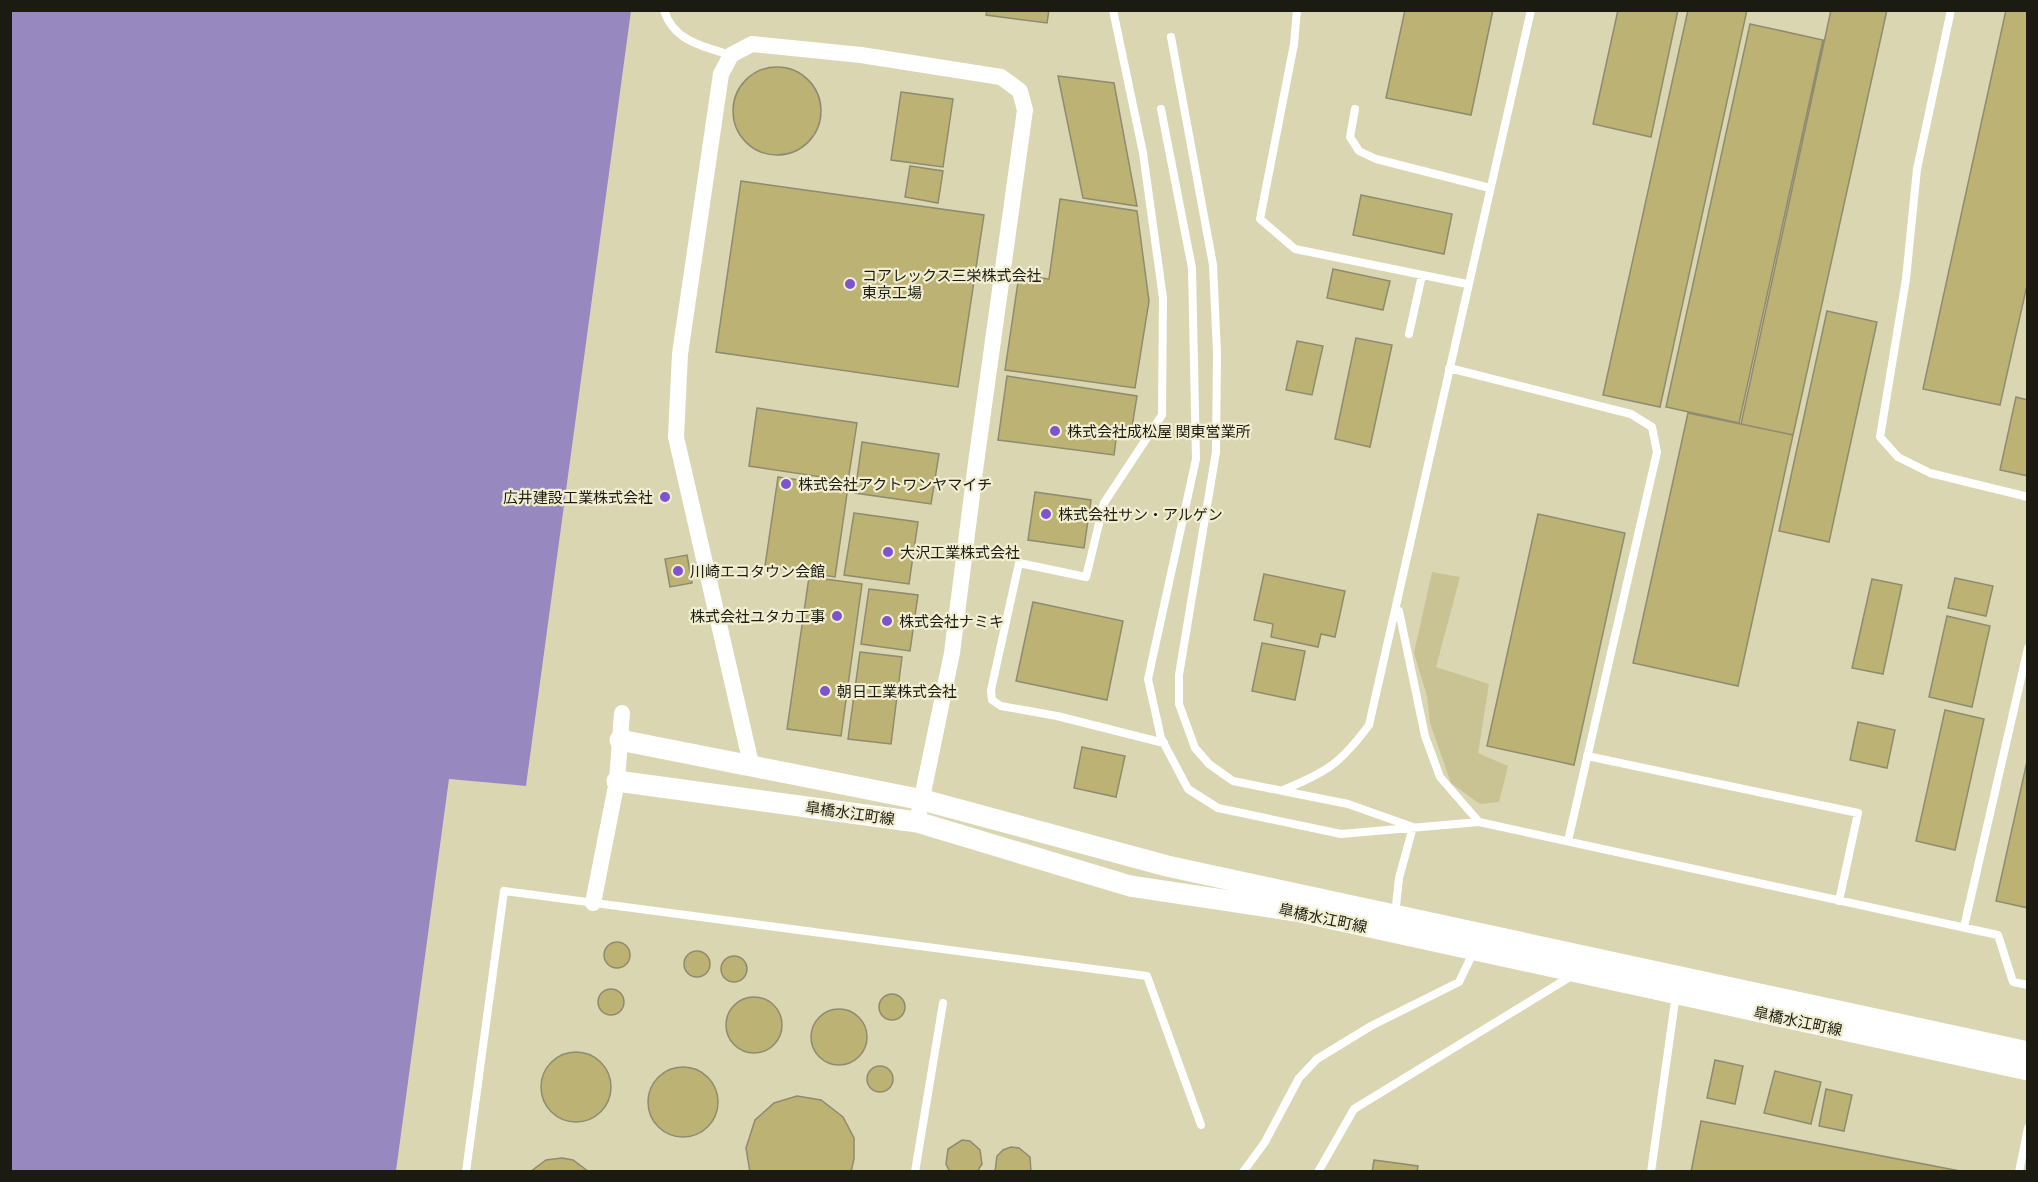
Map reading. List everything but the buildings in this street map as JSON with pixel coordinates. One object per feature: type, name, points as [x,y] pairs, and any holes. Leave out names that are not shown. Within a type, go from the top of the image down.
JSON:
[{"type":"street","points":[[752,768],[676,437],[680,354],[721,74],[731,55],[752,44],[861,55],[1001,77],[1020,91],[1025,110],[977,451],[952,653],[917,822]]},
{"type":"street","points":[[593,903],[617,781],[622,713]]},
{"type":"street","name":"皐橋水江町線","points":[[620,740],[752,768],[923,800],[1167,866],[1392,923],[1678,986],[2028,1070]]},
{"type":"street","name":"皐橋水江町線","points":[[617,781],[917,822],[1130,886],[1392,923],[1474,951],[1577,973],[1678,986],[2028,1052]]},
{"type":"lane","points":[[664,10],[668,23],[691,43],[731,55]]},
{"type":"lane","points":[[1113,10],[1143,153],[1163,298],[1162,415],[1104,503],[1086,577],[1019,564],[991,690],[992,700],[1001,706],[1057,716],[1164,743]]},
{"type":"lane","points":[[1297,10],[1293,44],[1260,219],[1295,249],[1467,284]]},
{"type":"lane","points":[[1283,790],[1331,767],[1347,755],[1370,725],[1398,608],[1467,284],[1531,10]]},
{"type":"lane","points":[[1951,10],[1917,169],[1906,279],[1880,437],[1898,457],[1930,473],[2028,497]]},
{"type":"lane","points":[[1171,37],[1213,265],[1217,353],[1216,452],[1179,675],[1179,704],[1195,748],[1209,764],[1233,781],[1348,804],[1413,827]]},
{"type":"lane","points":[[1161,109],[1192,268],[1196,459],[1148,679],[1164,743],[1188,789],[1218,808],[1341,834],[1479,822],[1964,927],[1998,935],[2013,982],[2028,985]]},
{"type":"lane","points":[[1355,109],[1350,137],[1359,151],[1376,159],[1490,188]]},
{"type":"lane","points":[[1409,334],[1422,274]]},
{"type":"lane","points":[[1449,368],[1631,414],[1652,427],[1657,452],[1568,842]]},
{"type":"lane","points":[[1398,608],[1425,736],[1440,777],[1479,822]]},
{"type":"lane","points":[[1964,927],[2028,648]]},
{"type":"lane","points":[[1587,756],[1858,813],[1839,901]]},
{"type":"lane","points":[[1392,923],[1399,878],[1413,827]]},
{"type":"lane","points":[[466,1172],[504,891],[1147,976],[1201,1125]]},
{"type":"lane","points":[[1243,1172],[1265,1142],[1299,1078],[1317,1059],[1371,1026],[1459,982],[1474,951]]},
{"type":"lane","points":[[1318,1172],[1354,1109],[1577,973]]},
{"type":"lane","points":[[1651,1172],[1678,986]]},
{"type":"lane","points":[[915,1172],[943,1003]]},
{"type":"lane","points":[[2019,1172],[2028,1128]]},
{"type":"shaded area","points":[[10,11],[631,11],[526,786],[449,779],[396,1171],[11,1171]]},
{"type":"shaded area","points":[[631,11],[2027,11],[2027,1171],[396,1172],[449,779],[526,786]]},
{"type":"shaded area","points":[[1432,572],[1460,577],[1436,667],[1489,684],[1478,753],[1508,766],[1499,802],[1480,804],[1451,783],[1430,723],[1427,696],[1414,653]]},
{"type":"place","name":"コアレックス三栄株式会社 東京工場","points":[[850,284]]},
{"type":"place","name":"株式会社成松屋 関東営業所","points":[[1055,431]]},
{"type":"place","name":"株式会社アクトワンヤマイチ","points":[[786,484]]},
{"type":"place","name":"広井建設工業株式会社","points":[[665,497]]},
{"type":"place","name":"株式会社サン・アルゲン","points":[[1046,514]]},
{"type":"place","name":"大沢工業株式会社","points":[[888,552]]},
{"type":"place","name":"川崎エコタウン会館","points":[[678,571]]},
{"type":"place","name":"株式会社ユタカ工事","points":[[837,616]]},
{"type":"place","name":"株式会社ナミキ","points":[[887,621]]},
{"type":"place","name":"朝日工業株式会社","points":[[825,691]]}]
